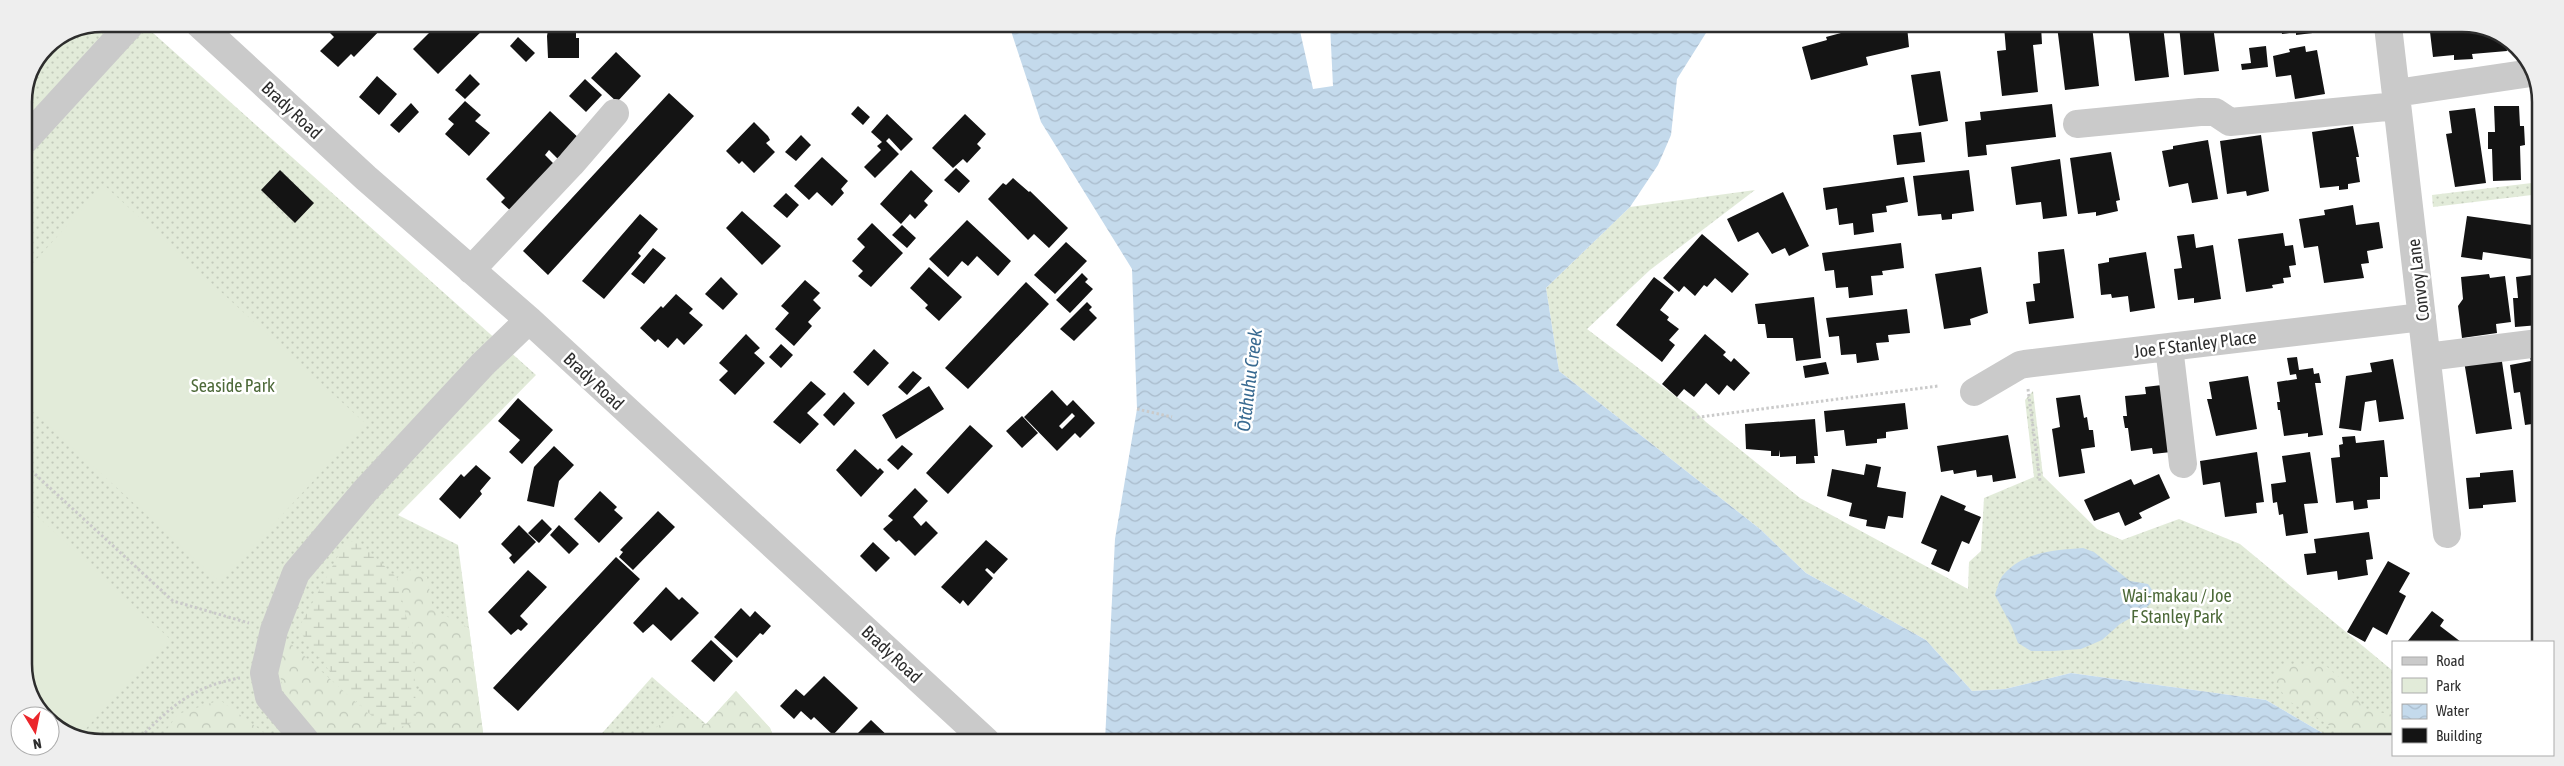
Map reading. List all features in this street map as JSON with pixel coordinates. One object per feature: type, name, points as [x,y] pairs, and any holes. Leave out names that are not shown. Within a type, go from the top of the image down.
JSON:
[{"type":"street","points":[[32,132],[123,32]]},
{"type":"street","name":"Brady Road","points":[[208,32],[366,178],[529,320],[979,734]]},
{"type":"street","name":"Convoy Lane","points":[[2389,32],[2447,534]]},
{"type":"street","points":[[2077,124],[2200,112],[2215,112],[2230,122],[2397,99],[2525,74]]},
{"type":"street","points":[[471,270],[571,164],[615,113]]},
{"type":"street","name":"Joe F Stanley Place","points":[[1974,392],[2020,365],[2422,317]]},
{"type":"street","points":[[300,734],[269,697],[264,673],[274,630],[296,573],[365,491],[483,364],[529,320]]},
{"type":"street","points":[[2427,357],[2531,344]]},
{"type":"street","points":[[2169,347],[2183,464]]},
{"type":"path","points":[[1692,418],[1938,386]]},
{"type":"path","points":[[2028,387],[2040,480]]},
{"type":"path","points":[[1137,409],[1172,417]]},
{"type":"path","points":[[33,472],[173,601],[274,630]]},
{"type":"path","points":[[144,734],[177,702],[216,682],[264,673]]},
{"type":"green space","name":"Seaside Park","points":[[103,32],[152,32],[536,375],[398,515],[458,545],[483,734],[103,734],[84,731],[68,724],[60,719],[60,706],[47,706],[44,702],[38,690],[33,668],[32,103],[38,76],[44,64],[64,44],[89,34]]},
{"type":"green space","points":[[2531,183],[2531,195],[2433,207],[2432,195]]},
{"type":"green space","points":[[104,185],[366,424],[220,582],[33,411],[32,264]]},
{"type":"green space","name":"Wai-makau / Joe F Stanley Park","points":[[1755,190],[1650,270],[1587,329],[1695,411],[1800,498],[1968,589],[1969,562],[1981,551],[1984,498],[2034,477],[2025,400],[2033,391],[2043,476],[2097,529],[2122,540],[2179,519],[2240,544],[2392,670],[2392,734],[2324,734],[2266,700],[2071,673],[2005,689],[1972,691],[1926,640],[1806,573],[1760,529],[1559,371],[1546,288],[1630,207]]},
{"type":"green space","points":[[33,512],[170,639],[84,731],[60,719],[60,706],[47,706],[38,690],[34,677]]},
{"type":"green space","points":[[356,539],[397,578],[414,650],[416,721],[389,732],[342,688],[298,629],[343,547]]},
{"type":"green space","points":[[413,568],[427,577],[433,609],[469,628],[483,734],[318,734],[288,706],[275,657],[281,638],[290,643],[389,732],[414,701],[420,688],[414,680],[414,650],[397,578]]},
{"type":"green space","points":[[2286,665],[2326,666],[2347,684],[2364,709],[2392,715],[2392,734],[2344,734],[2287,700],[2273,678]]},
{"type":"green space","points":[[652,677],[706,724],[736,691],[770,728],[772,734],[601,734]]},
{"type":"green space","points":[[736,691],[770,728],[772,734],[646,734],[675,715],[706,724]]},
{"type":"green space","points":[[220,700],[266,734],[163,734],[178,714]]},
{"type":"water","name":"Ōtāhuhu Creek","points":[[1011,32],[1300,32],[1313,89],[1333,86],[1330,32],[1706,32],[1677,79],[1671,135],[1658,165],[1630,207],[1546,288],[1559,371],[1760,529],[1806,573],[1926,640],[1972,691],[2005,689],[2071,673],[2266,700],[2324,734],[1105,734],[1115,539],[1137,409],[1132,269],[1041,122]]},
{"type":"water","points":[[2083,548],[2094,552],[2130,581],[2148,584],[2157,597],[2143,611],[2120,624],[2102,640],[2081,649],[2031,651],[2018,643],[2012,627],[1995,595],[1998,584],[2004,574],[2020,561],[2051,551]]},
{"type":"building","points":[[378,32],[354,57],[351,54],[338,67],[320,51],[334,37],[330,33]]},
{"type":"building","points":[[430,32],[481,32],[438,74],[413,49]]},
{"type":"building","points":[[548,32],[576,32],[576,38],[579,38],[579,58],[548,58]]},
{"type":"building","points":[[1845,32],[1908,32],[1909,47],[1866,57],[1868,65],[1811,80],[1802,47],[1827,40],[1826,37]]},
{"type":"building","points":[[2004,32],[2041,32],[2042,44],[2033,45],[2038,92],[2002,96],[1997,51],[2006,50]]},
{"type":"building","points":[[2058,32],[2093,32],[2099,86],[2065,90]]},
{"type":"building","points":[[2129,32],[2164,32],[2169,77],[2135,81]]},
{"type":"building","points":[[2180,32],[2214,32],[2219,71],[2184,75]]},
{"type":"building","points":[[2296,32],[2321,32],[2296,35]]},
{"type":"building","points":[[2430,32],[2461,32],[2480,35],[2500,44],[2507,51],[2472,54],[2473,59],[2454,60],[2454,55],[2433,57]]},
{"type":"building","points":[[518,37],[535,53],[526,62],[510,46]]},
{"type":"building","points":[[2266,46],[2268,67],[2242,70],[2241,64],[2251,63],[2249,48]]},
{"type":"building","points":[[2305,46],[2306,52],[2317,50],[2325,94],[2295,99],[2291,75],[2276,77],[2273,56],[2290,52],[2289,49]]},
{"type":"building","points":[[616,52],[641,76],[617,102],[591,78]]},
{"type":"building","points":[[1940,71],[1948,121],[1919,126],[1911,75]]},
{"type":"building","points":[[470,74],[480,84],[465,99],[455,90]]},
{"type":"building","points":[[377,76],[397,94],[379,115],[359,97]]},
{"type":"building","points":[[585,79],[602,95],[586,112],[569,96]]},
{"type":"building","points":[[669,93],[694,116],[548,275],[523,251]]},
{"type":"building","points":[[465,101],[481,115],[475,121],[490,133],[469,156],[445,134],[454,124],[448,119]]},
{"type":"building","points":[[411,103],[419,112],[399,133],[390,125]]},
{"type":"building","points":[[2052,104],[2056,137],[1986,145],[1987,155],[1968,157],[1965,122],[1981,120],[1980,112]]},
{"type":"building","points":[[858,106],[870,117],[863,125],[851,114]]},
{"type":"building","points":[[2494,106],[2519,106],[2520,126],[2524,126],[2525,145],[2520,146],[2521,180],[2493,181],[2492,149],[2488,149],[2488,132],[2495,132]]},
{"type":"building","points":[[2475,108],[2486,183],[2455,187],[2446,134],[2452,133],[2449,111]]},
{"type":"building","points":[[550,111],[583,142],[562,163],[549,150],[545,155],[554,164],[515,215],[501,202],[505,198],[486,179]]},
{"type":"building","points":[[887,114],[913,139],[901,151],[889,138],[886,141],[899,154],[875,178],[864,167],[881,150],[877,146],[882,142],[871,132]]},
{"type":"building","points":[[965,114],[986,134],[977,144],[981,148],[967,163],[963,159],[953,168],[932,148]]},
{"type":"building","points":[[754,122],[768,136],[770,140],[766,143],[775,152],[754,173],[742,161],[739,164],[726,151]]},
{"type":"building","points":[[2353,126],[2359,157],[2356,157],[2360,182],[2348,184],[2348,189],[2339,190],[2339,186],[2320,188],[2312,132]]},
{"type":"building","points":[[1921,132],[1925,162],[1897,165],[1893,135]]},
{"type":"building","points":[[801,135],[811,145],[796,161],[785,152]]},
{"type":"building","points":[[2261,135],[2269,191],[2247,196],[2246,191],[2227,194],[2220,141]]},
{"type":"building","points":[[2208,140],[2218,199],[2192,203],[2188,183],[2169,187],[2162,151],[2173,149],[2173,146]]},
{"type":"building","points":[[2111,152],[2120,200],[2116,201],[2118,211],[2096,216],[2096,212],[2078,214],[2070,158]]},
{"type":"building","points":[[822,157],[848,181],[841,189],[844,193],[832,206],[817,192],[809,200],[794,186]]},
{"type":"building","points":[[2060,159],[2067,216],[2043,219],[2041,202],[2016,205],[2011,167]]},
{"type":"building","points":[[956,168],[970,181],[959,193],[944,180]]},
{"type":"building","points":[[280,170],[314,203],[295,223],[261,190]]},
{"type":"building","points":[[911,170],[933,191],[924,201],[928,205],[915,219],[910,214],[901,224],[880,204]]},
{"type":"building","points":[[1969,170],[1974,211],[1952,214],[1952,219],[1942,220],[1941,214],[1918,216],[1913,176]]},
{"type":"building","points":[[1904,177],[1908,202],[1886,206],[1887,212],[1872,214],[1874,232],[1854,235],[1853,223],[1839,225],[1837,208],[1826,210],[1823,188]]},
{"type":"building","points":[[1013,178],[1030,191],[1068,228],[1049,248],[1034,234],[1028,240],[988,199],[1003,183],[1006,185]]},
{"type":"building","points":[[1783,192],[1809,246],[1789,256],[1785,248],[1772,254],[1758,232],[1738,242],[1727,219]]},
{"type":"building","points":[[786,193],[799,205],[787,218],[773,206]]},
{"type":"building","points":[[2353,205],[2356,225],[2379,222],[2383,248],[2367,251],[2369,263],[2361,264],[2364,278],[2324,283],[2318,246],[2304,248],[2299,219],[2325,215],[2324,210]]},
{"type":"building","points":[[742,211],[781,246],[762,265],[726,228]]},
{"type":"building","points":[[640,214],[658,229],[638,253],[641,256],[604,299],[582,281]]},
{"type":"building","points":[[2467,216],[2531,225],[2531,259],[2483,252],[2482,260],[2461,257]]},
{"type":"building","points":[[967,220],[1011,261],[998,276],[977,256],[968,266],[962,261],[948,277],[929,259]]},
{"type":"building","points":[[872,223],[903,253],[871,287],[858,276],[863,271],[852,261],[865,247],[857,239]]},
{"type":"building","points":[[902,225],[916,238],[907,248],[892,235]]},
{"type":"building","points":[[2283,233],[2285,246],[2293,245],[2296,265],[2289,266],[2291,277],[2283,278],[2284,283],[2272,285],[2273,288],[2246,292],[2238,239]]},
{"type":"building","points":[[1702,234],[1749,274],[1732,293],[1715,278],[1707,287],[1704,285],[1695,296],[1684,286],[1679,292],[1663,278]]},
{"type":"building","points":[[2194,234],[2196,248],[2213,245],[2221,299],[2194,303],[2194,298],[2178,300],[2174,269],[2182,268],[2177,236]]},
{"type":"building","points":[[1066,242],[1087,261],[1055,294],[1034,275]]},
{"type":"building","points":[[1901,243],[1904,268],[1882,271],[1883,275],[1871,276],[1873,295],[1849,298],[1848,287],[1836,288],[1834,270],[1825,271],[1822,253]]},
{"type":"building","points":[[653,248],[666,258],[644,284],[631,274]]},
{"type":"building","points":[[2064,249],[2074,318],[2029,324],[2026,302],[2035,301],[2033,284],[2040,283],[2038,252]]},
{"type":"building","points":[[2146,252],[2155,308],[2130,312],[2128,296],[2112,298],[2111,294],[2101,295],[2098,264],[2109,262],[2109,258]]},
{"type":"building","points":[[929,267],[962,297],[939,321],[925,308],[928,305],[910,288]]},
{"type":"building","points":[[1981,267],[1988,313],[1970,319],[1971,325],[1944,329],[1935,274]]},
{"type":"building","points":[[1082,273],[1088,279],[1085,282],[1093,289],[1070,313],[1056,300]]},
{"type":"building","points":[[2489,274],[2490,278],[2505,276],[2511,322],[2496,324],[2497,333],[2462,338],[2458,306],[2463,299],[2461,277]]},
{"type":"building","points":[[2531,275],[2531,326],[2515,327],[2513,298],[2518,298],[2516,277]]},
{"type":"building","points":[[721,277],[738,294],[723,310],[705,294]]},
{"type":"building","points":[[1654,277],[1674,292],[1660,310],[1669,317],[1667,320],[1679,329],[1669,340],[1675,345],[1662,362],[1616,325]]},
{"type":"building","points":[[805,280],[820,293],[813,300],[821,308],[808,322],[812,326],[794,346],[775,329],[789,313],[781,306]]},
{"type":"building","points":[[1026,282],[1049,304],[968,389],[945,368]]},
{"type":"building","points":[[676,294],[693,309],[689,313],[703,325],[684,345],[677,338],[668,348],[658,339],[655,342],[640,328],[661,306],[663,308]]},
{"type":"building","points":[[1814,297],[1821,358],[1796,361],[1793,338],[1767,338],[1765,324],[1758,324],[1755,304]]},
{"type":"building","points":[[1087,302],[1092,307],[1089,310],[1097,318],[1074,341],[1060,329]]},
{"type":"building","points":[[1907,309],[1910,333],[1888,335],[1889,342],[1876,343],[1879,360],[1857,363],[1856,354],[1841,355],[1839,336],[1829,337],[1826,318]]},
{"type":"building","points":[[746,334],[760,348],[754,353],[765,363],[735,395],[719,380],[728,371],[719,363]]},
{"type":"building","points":[[1705,334],[1726,352],[1723,355],[1731,362],[1734,358],[1750,373],[1734,391],[1727,385],[1719,395],[1706,383],[1694,397],[1684,389],[1677,397],[1662,384]]},
{"type":"building","points":[[781,344],[793,355],[781,368],[769,357]]},
{"type":"building","points":[[874,349],[889,363],[868,386],[853,372]]},
{"type":"building","points":[[2501,355],[2512,429],[2476,434],[2464,361]]},
{"type":"building","points":[[2297,357],[2299,370],[2313,368],[2314,374],[2319,373],[2321,383],[2315,383],[2323,435],[2308,437],[2308,433],[2284,436],[2280,410],[2278,410],[2277,402],[2280,402],[2277,382],[2297,379],[2296,374],[2290,375],[2287,358]]},
{"type":"building","points":[[2531,357],[2532,424],[2525,425],[2520,392],[2514,393],[2510,365],[2531,361]]},
{"type":"building","points":[[2393,359],[2404,419],[2379,422],[2376,400],[2365,402],[2361,431],[2339,428],[2346,376],[2372,372],[2370,363]]},
{"type":"building","points":[[1826,362],[1829,374],[1805,378],[1803,366]]},
{"type":"building","points":[[913,371],[922,378],[907,395],[898,387]]},
{"type":"building","points":[[2248,376],[2257,429],[2216,436],[2207,399],[2212,399],[2209,382]]},
{"type":"building","points":[[811,381],[826,394],[807,413],[819,424],[800,444],[773,422]]},
{"type":"building","points":[[2162,385],[2171,452],[2153,454],[2152,448],[2131,451],[2128,428],[2125,428],[2123,416],[2127,416],[2125,396],[2146,394],[2145,387]]},
{"type":"building","points":[[929,386],[944,409],[896,439],[882,415]]},
{"type":"building","points":[[1052,390],[1067,406],[1073,400],[1095,423],[1080,438],[1075,433],[1057,451],[1024,417]],"holes":[[[1072,413],[1075,416],[1062,429],[1059,426]]]},
{"type":"building","points":[[844,392],[855,403],[834,426],[823,415]]},
{"type":"building","points":[[2080,395],[2084,418],[2087,417],[2089,430],[2093,430],[2095,447],[2081,449],[2085,473],[2059,477],[2052,429],[2060,427],[2056,398]]},
{"type":"building","points":[[518,398],[553,430],[522,464],[509,452],[520,440],[498,421]]},
{"type":"building","points":[[1905,403],[1908,429],[1886,432],[1886,438],[1877,439],[1877,443],[1846,446],[1844,430],[1826,432],[1824,411]]},
{"type":"building","points":[[1022,416],[1038,433],[1022,448],[1006,431]]},
{"type":"building","points":[[1815,419],[1818,456],[1814,456],[1815,463],[1796,464],[1796,456],[1780,457],[1780,450],[1779,456],[1771,456],[1771,451],[1746,449],[1745,424]]},
{"type":"building","points":[[970,425],[993,446],[948,494],[926,473]]},
{"type":"building","points":[[2008,435],[2016,478],[1993,482],[1992,475],[1977,477],[1976,470],[1954,474],[1953,470],[1941,472],[1937,446]]},
{"type":"building","points":[[2355,436],[2356,443],[2384,440],[2388,477],[2380,477],[2380,499],[2367,500],[2368,508],[2354,510],[2353,501],[2336,503],[2331,458],[2340,457],[2339,445],[2343,444],[2342,437]]},
{"type":"building","points":[[902,445],[913,454],[898,470],[887,460]]},
{"type":"building","points":[[554,446],[574,465],[559,481],[554,507],[527,501],[534,467]]},
{"type":"building","points":[[855,449],[878,470],[880,468],[884,472],[861,497],[836,470]]},
{"type":"building","points":[[2257,452],[2264,502],[2256,503],[2257,513],[2225,517],[2220,482],[2203,485],[2200,461]]},
{"type":"building","points":[[2310,452],[2318,503],[2304,504],[2308,533],[2286,536],[2283,514],[2279,515],[2277,502],[2273,503],[2271,484],[2286,482],[2282,456]]},
{"type":"building","points":[[1866,464],[1881,467],[1877,487],[1906,492],[1903,518],[1888,516],[1885,529],[1866,526],[1867,520],[1849,516],[1852,503],[1827,496],[1832,469],[1864,475]]},
{"type":"building","points":[[476,465],[491,478],[480,491],[482,494],[460,519],[439,499],[461,474],[464,477]]},
{"type":"building","points":[[2513,470],[2516,502],[2483,505],[2483,508],[2469,509],[2466,478],[2480,477],[2480,473]]},
{"type":"building","points":[[2159,474],[2170,498],[2139,513],[2142,518],[2125,526],[2119,512],[2094,521],[2084,500],[2131,479],[2134,485]]},
{"type":"building","points":[[915,488],[928,501],[913,517],[921,526],[926,521],[938,533],[915,556],[899,540],[896,542],[883,529],[893,520],[888,516]]},
{"type":"building","points":[[600,491],[617,507],[614,510],[623,518],[599,543],[574,519]]},
{"type":"building","points":[[1941,495],[1966,506],[1964,510],[1981,517],[1969,544],[1962,541],[1949,572],[1931,564],[1937,550],[1921,543]]},
{"type":"building","points":[[658,511],[675,527],[633,570],[619,557],[623,552],[620,550]]},
{"type":"building","points":[[542,519],[552,529],[539,543],[528,533]]},
{"type":"building","points":[[519,525],[536,542],[514,564],[509,558],[512,555],[501,544]]},
{"type":"building","points":[[559,525],[579,544],[569,554],[550,535]]},
{"type":"building","points":[[2369,532],[2373,559],[2366,560],[2368,575],[2338,580],[2337,571],[2307,575],[2304,554],[2316,553],[2314,539]]},
{"type":"building","points":[[986,540],[1008,559],[994,574],[987,568],[985,570],[993,578],[968,606],[963,600],[960,604],[941,587]]},
{"type":"building","points":[[873,542],[890,558],[876,572],[860,556]]},
{"type":"building","points":[[616,557],[640,579],[518,711],[493,688]]},
{"type":"building","points":[[2388,561],[2410,573],[2399,592],[2406,596],[2387,635],[2373,627],[2365,642],[2347,632]]},
{"type":"building","points":[[528,570],[547,587],[520,616],[528,624],[521,631],[518,629],[511,635],[488,612]]},
{"type":"building","points":[[666,587],[679,600],[682,597],[699,613],[671,641],[653,624],[643,633],[633,623]]},
{"type":"building","points":[[741,608],[750,617],[755,611],[771,626],[763,635],[760,633],[737,658],[714,637]]},
{"type":"building","points":[[2432,611],[2444,620],[2440,626],[2460,641],[2408,641]]},
{"type":"building","points":[[711,640],[733,661],[714,682],[691,661]]},
{"type":"building","points":[[824,676],[858,708],[832,734],[814,717],[811,720],[801,711],[794,719],[780,706],[796,689],[804,696]]},
{"type":"building","points":[[871,720],[886,734],[857,734]]}]
